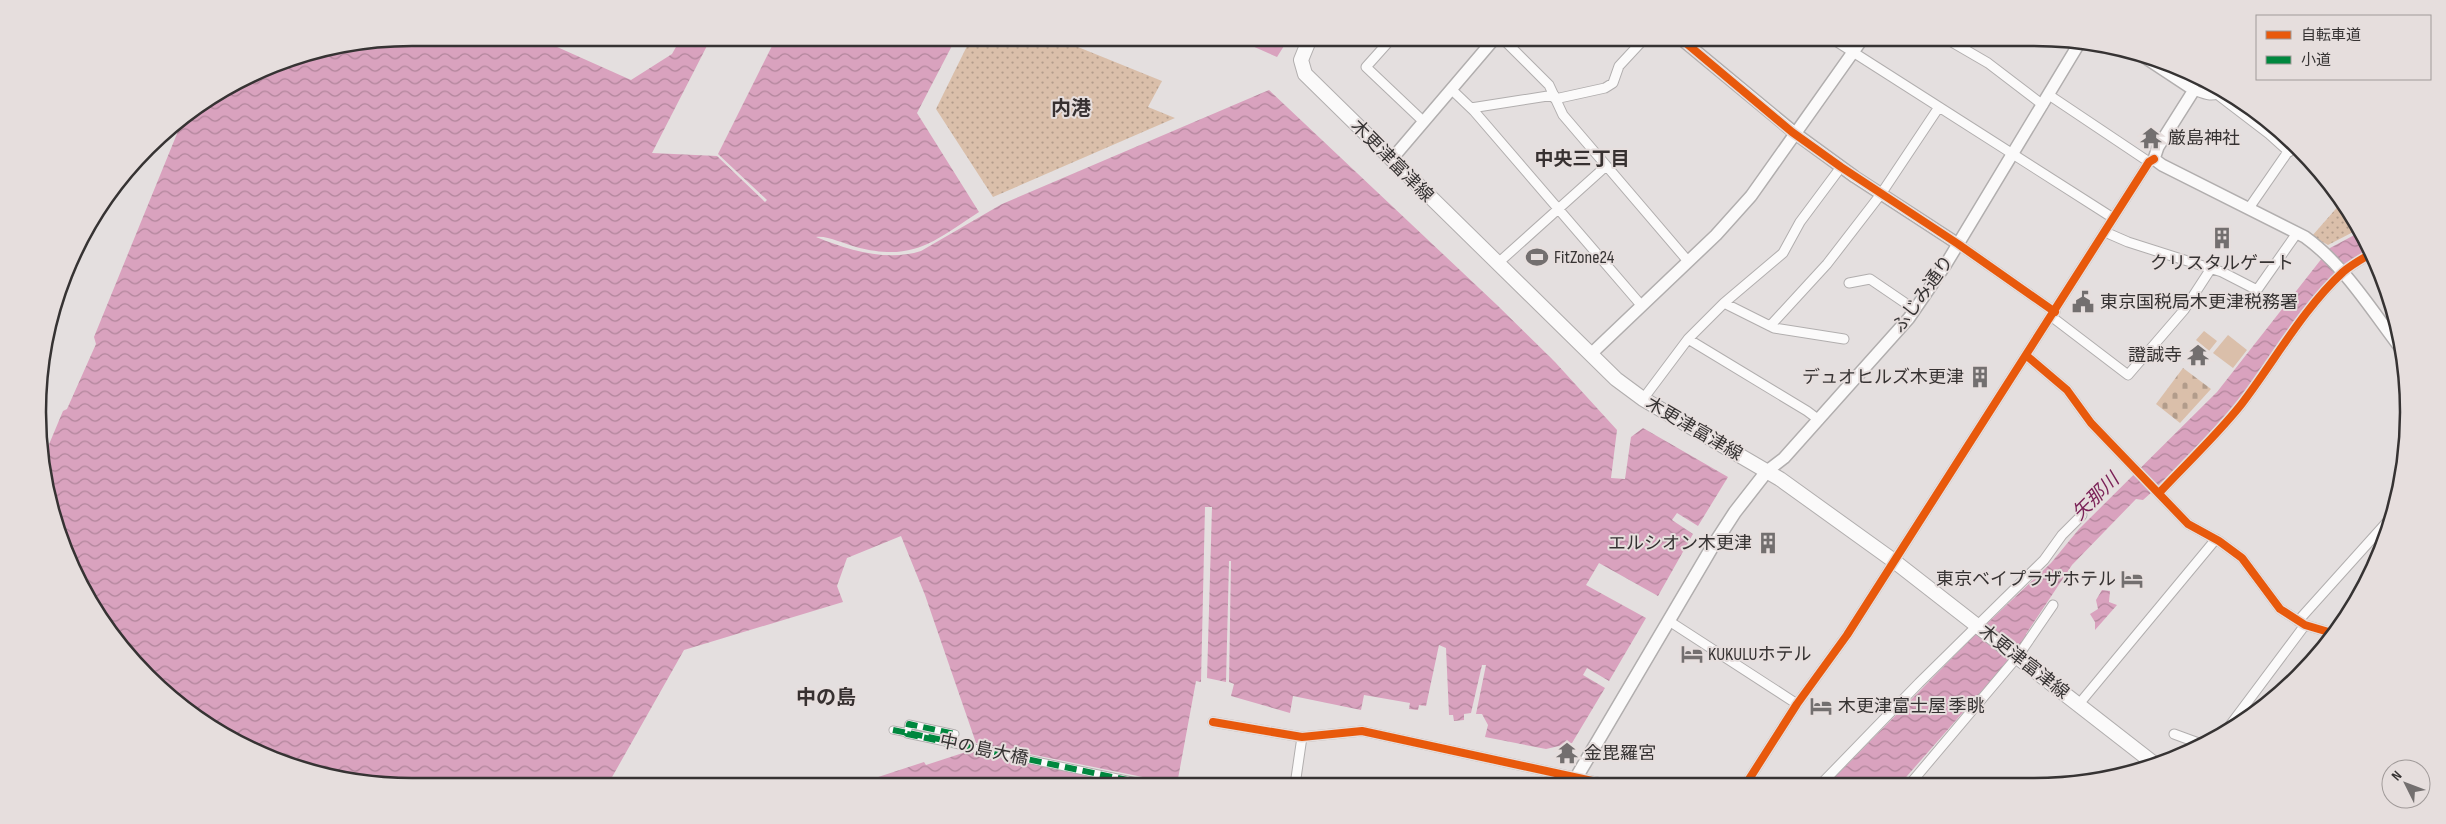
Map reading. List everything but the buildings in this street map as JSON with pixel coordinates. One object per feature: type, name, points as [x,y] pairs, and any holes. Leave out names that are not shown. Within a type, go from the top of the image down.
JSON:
[{"type":"main road","name":"木更津富津線","points":[[1307,46],[1301,60],[1305,74],[1616,379],[1642,399],[1767,471],[1894,561],[2148,759]]},
{"type":"main road","points":[[1576,778],[1668,621],[1735,512],[1767,471]]},
{"type":"street","points":[[1385,46],[1366,67],[1424,122]]},
{"type":"street","points":[[1391,160],[1488,46]]},
{"type":"street","points":[[1510,46],[1549,85],[1563,115],[1605,167],[1687,260]]},
{"type":"street","points":[[1470,108],[1555,97],[1605,88],[1613,83],[1619,66],[1638,46]]},
{"type":"street","points":[[1690,46],[1796,134],[1841,167],[1958,244],[2053,315],[2128,375],[2184,310],[2210,270]]},
{"type":"street","points":[[1843,46],[2113,218]]},
{"type":"street","points":[[1591,354],[1687,260],[1716,235],[1751,196],[1858,46]]},
{"type":"street","points":[[1959,46],[2046,100],[2152,160],[2297,233],[2321,249],[2342,272],[2392,337]]},
{"type":"street","name":"ふじみ通り","points":[[1767,471],[1784,458],[1868,366],[1914,309],[1958,244],[2076,49]]},
{"type":"street","points":[[2163,70],[2194,90],[2211,96],[2215,94]]},
{"type":"street","points":[[1452,89],[1641,305]]},
{"type":"street","points":[[1750,778],[1797,704],[1847,635],[2152,160],[2194,90]]},
{"type":"street","points":[[1770,326],[1827,264],[1881,194],[1939,107]]},
{"type":"street","points":[[2246,114],[2289,152],[2249,208]]},
{"type":"street","points":[[1497,264],[1557,208],[1605,167]]},
{"type":"street","points":[[1642,399],[1688,339],[1724,304],[1783,253],[1800,222],[1841,167]]},
{"type":"street","points":[[2105,232],[2128,242],[2210,270],[2222,272],[2256,290],[2297,233]]},
{"type":"street","points":[[2158,492],[2228,420],[2308,313],[2342,272],[2365,257]]},
{"type":"street","points":[[1850,283],[1870,279],[1914,309]]},
{"type":"street","points":[[1724,304],[1770,326],[1844,339]]},
{"type":"street","points":[[1688,339],[1819,420]]},
{"type":"street","points":[[2026,356],[2067,390],[2091,423],[2188,524],[2216,539],[2242,558],[2280,609],[2301,623],[2327,631]]},
{"type":"street","points":[[1827,778],[1977,625],[2044,560],[2062,535],[2082,515]]},
{"type":"street","points":[[2236,717],[2301,623],[2380,530]]},
{"type":"street","points":[[2079,704],[2216,539]]},
{"type":"street","points":[[1915,778],[2018,656],[2053,604]]},
{"type":"street","points":[[1668,621],[1797,704]]},
{"type":"street","points":[[1213,722],[1302,737],[1362,731],[1557,778]]},
{"type":"street","name":"中の島大橋","points":[[893,730],[953,742],[955,734],[908,724],[907,732]]},
{"type":"street","name":"中の島大橋","points":[[907,732],[907,734],[1118,778]]},
{"type":"street","points":[[2174,734],[2193,741]]},
{"type":"street","points":[[1296,778],[1302,737]]},
{"type":"green space","points":[[967,46],[1075,46],[1162,81],[1148,107],[1175,118],[993,197],[936,109]]},
{"type":"green space","points":[[2337,208],[2353,232],[2328,245],[2312,236]]},
{"type":"green space","points":[[2204,331],[2217,341],[2209,351],[2196,340]]},
{"type":"green space","points":[[2228,335],[2247,350],[2233,368],[2213,353]]},
{"type":"green space","points":[[2183,368],[2211,389],[2180,423],[2156,404]]},
{"type":"water","points":[[555,46],[631,80],[672,54],[676,46],[707,46],[652,153],[717,156],[765,202],[767,200],[718,154],[772,46],[952,46],[917,113],[979,212],[935,240],[908,250],[893,252],[876,251],[856,247],[830,238],[816,237],[854,250],[881,255],[908,254],[921,251],[1002,204],[1269,90],[1497,305],[1555,362],[1617,430],[1611,478],[1625,479],[1631,437],[1643,428],[1728,477],[1698,526],[1677,513],[1672,520],[1693,534],[1658,596],[1599,563],[1586,585],[1646,618],[1609,681],[1587,668],[1583,675],[1605,688],[1572,743],[1546,749],[1485,737],[1488,725],[1482,714],[1476,714],[1486,665],[1482,665],[1471,713],[1464,714],[1464,720],[1454,721],[1453,715],[1449,715],[1446,648],[1439,645],[1426,706],[1419,705],[1418,710],[1409,709],[1410,703],[1364,695],[1361,710],[1293,696],[1290,713],[1231,696],[1234,684],[1229,682],[1231,561],[1229,561],[1226,682],[1207,678],[1212,507],[1205,507],[1201,682],[1196,681],[1178,778],[1148,778],[976,743],[925,595],[901,536],[847,558],[837,586],[843,602],[684,650],[612,778],[412,778],[364,775],[317,765],[272,750],[229,729],[209,716],[189,702],[153,671],[122,635],[95,595],[74,552],[66,530],[53,483],[48,447],[63,411],[67,409],[96,344],[94,337],[178,131],[229,95],[272,74],[294,66],[341,53],[388,47]]},
{"type":"water","points":[[1252,46],[1284,46],[1277,57]]},
{"type":"water","points":[[2354,235],[2363,253],[2345,264],[2333,277],[2243,394],[2195,449],[2143,500],[2136,499],[2072,565],[2026,634],[2028,636],[2023,644],[1905,778],[1834,778],[1974,636],[2051,563],[2079,529],[2217,392],[2330,248]]},
{"type":"water","points":[[2102,590],[2110,591],[2109,602],[2117,605],[2095,630],[2095,622],[2090,614],[2098,609],[2096,600]]},
{"type":"water","points":[[972,750],[1105,778],[875,778],[924,762],[926,765]]},
{"type":"marked path","points":[[909,724],[955,734],[953,742],[907,733],[909,724]]},
{"type":"marked path","points":[[893,730],[907,733]]},
{"type":"marked path","points":[[907,733],[1118,778]]},
{"type":"cycle path","points":[[1690,46],[1792,132],[2055,312]]},
{"type":"cycle path","points":[[1750,778],[1797,704],[1847,635],[2149,162],[2154,159]]},
{"type":"cycle path","points":[[2159,493],[2211,440],[2240,406],[2314,303],[2346,269],[2365,257]]},
{"type":"cycle path","points":[[2027,356],[2067,390],[2091,423],[2188,524],[2219,541],[2242,558],[2280,609],[2305,625],[2327,631]]},
{"type":"cycle path","points":[[1213,722],[1302,737],[1362,731],[1578,778]]},
{"type":"place","name":"厳島神社","points":[[2151,138]]},
{"type":"place","name":"クリスタルゲート","points":[[2222,238]]},
{"type":"place","name":"FitZone24","points":[[1537,257]]},
{"type":"place","name":"東京国税局木更津税務署","points":[[2083,302]]},
{"type":"place","name":"證誠寺","points":[[2198,355]]},
{"type":"place","name":"デュオヒルズ木更津","points":[[1980,377]]},
{"type":"place","name":"エルシオン木更津","points":[[1768,543]]},
{"type":"place","name":"東京ベイプラザホテル","points":[[2132,579]]},
{"type":"place","name":"KUKULUホテル","points":[[1692,654]]},
{"type":"place","name":"木更津富士屋 季眺","points":[[1821,706]]},
{"type":"place","name":"金毘羅宮","points":[[1567,753]]},
{"type":"district","name":"内港","points":[[1071,109]]},
{"type":"district","name":"中央三丁目","points":[[1582,159]]},
{"type":"district","name":"中の島","points":[[826,698]]},
{"type":"water label","name":"矢那川","points":[[2096,497]]}]
